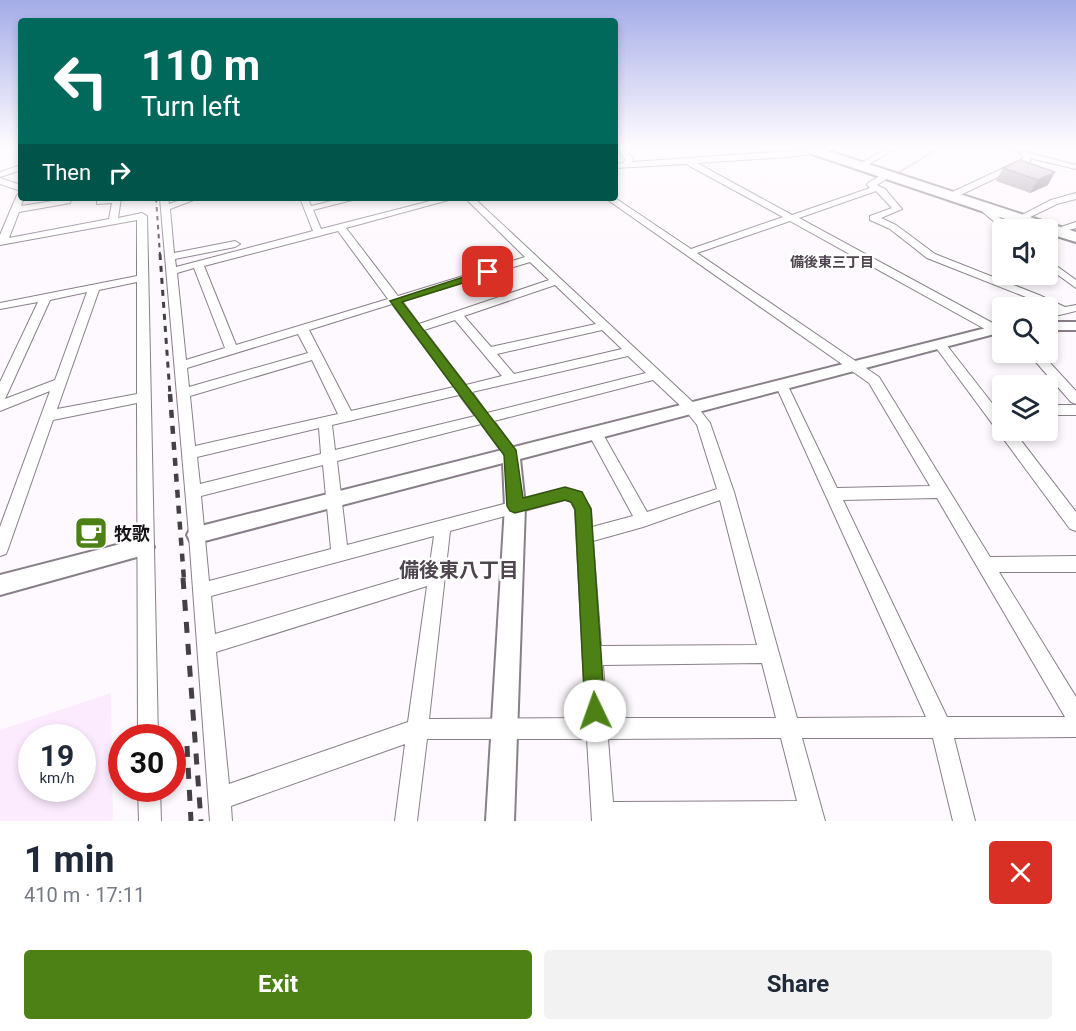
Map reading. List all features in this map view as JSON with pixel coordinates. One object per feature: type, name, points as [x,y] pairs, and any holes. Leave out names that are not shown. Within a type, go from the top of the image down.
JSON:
[{"type":"highway","points":[[921,186],[1021,218]]},
{"type":"highway","points":[[1058,231],[1076,237]]},
{"type":"street","points":[[733,186],[992,325]]},
{"type":"street","points":[[875,186],[898,209],[873,218],[892,227],[931,256],[1035,297],[1063,311]]},
{"type":"street","points":[[951,196],[971,186]]},
{"type":"street","points":[[689,253],[878,188]]},
{"type":"street","points":[[1021,218],[1054,202],[1076,196]]},
{"type":"street","points":[[1,242],[19,201]]},
{"type":"street","points":[[15,210],[67,201]]},
{"type":"street","points":[[113,222],[119,201]]},
{"type":"street","points":[[305,201],[318,233]]},
{"type":"street","points":[[308,209],[343,201]]},
{"type":"street","points":[[171,271],[440,201]]},
{"type":"street","points":[[201,591],[515,506],[565,494],[576,497],[583,509],[602,817],[813,817],[726,492],[703,423],[691,408],[472,201]]},
{"type":"street","points":[[613,201],[874,380],[1076,716]]},
{"type":"street","points":[[165,203],[197,535],[220,821]]},
{"type":"street","points":[[981,206],[997,219]]},
{"type":"street","points":[[1,242],[142,216],[148,724]]},
{"type":"street","points":[[1058,231],[1076,225]]},
{"type":"street","points":[[340,227],[511,454],[515,506],[500,821]]},
{"type":"street","points":[[170,257],[235,243]]},
{"type":"street","points":[[180,366],[532,258]]},
{"type":"street","points":[[198,264],[232,350]]},
{"type":"street","points":[[1058,271],[1076,285]]},
{"type":"street","points":[[0,306],[143,278]]},
{"type":"street","points":[[416,329],[556,281]]},
{"type":"street","points":[[0,549],[94,288]]},
{"type":"street","points":[[0,396],[45,298]]},
{"type":"street","points":[[1058,312],[1076,308]]},
{"type":"street","points":[[457,315],[510,379]]},
{"type":"street","points":[[488,352],[605,326]]},
{"type":"street","points":[[1058,326],[1076,326]]},
{"type":"street","points":[[302,329],[347,417]]},
{"type":"street","points":[[197,535],[595,432],[941,346],[992,331]]},
{"type":"street","points":[[941,346],[992,405]]},
{"type":"street","points":[[189,453],[631,351]]},
{"type":"street","points":[[183,393],[316,355]]},
{"type":"street","points":[[1043,363],[1076,399]]},
{"type":"street","points":[[192,492],[656,375]]},
{"type":"street","points":[[0,406],[61,381]]},
{"type":"street","points":[[782,386],[941,726],[964,821]]},
{"type":"street","points":[[48,416],[144,397]]},
{"type":"street","points":[[1058,410],[1076,410]]},
{"type":"street","points":[[325,422],[340,554]]},
{"type":"street","points":[[595,432],[643,520]]},
{"type":"street","points":[[1013,441],[1076,524]]},
{"type":"street","points":[[585,536],[643,520],[726,492]]},
{"type":"street","points":[[832,494],[941,492]]},
{"type":"street","points":[[406,821],[443,526]]},
{"type":"street","points":[[0,585],[144,548]]},
{"type":"street","points":[[985,566],[1076,564]]},
{"type":"street","points":[[206,646],[437,575]]},
{"type":"street","points":[[592,656],[770,654]]},
{"type":"street","points":[[219,799],[417,729],[790,726],[1076,727]]},
{"type":"street","points":[[149,802],[150,821]]},
{"type":"shaded area","points":[[111,693],[111,724],[108,724],[108,802],[113,802],[113,821],[0,821],[0,730],[18,724]]},
{"type":"railway","points":[[156,201],[160,255]]},
{"type":"railway","points":[[160,254],[170,395]]},
{"type":"railway","points":[[170,394],[184,580]]},
{"type":"railway","points":[[183,578],[201,821]]},
{"type":"railway","points":[[187,746],[191,821]]},
{"type":"place","name":"牧歌","points":[[91,533]]},
{"type":"district","name":"備後東三丁目","points":[[832,262]]},
{"type":"district","name":"備後東八丁目","points":[[459,570]]},
{"type":"route","points":[[488,272],[395,301],[511,454],[515,506],[565,494],[576,497],[583,509],[595,711]]}]
